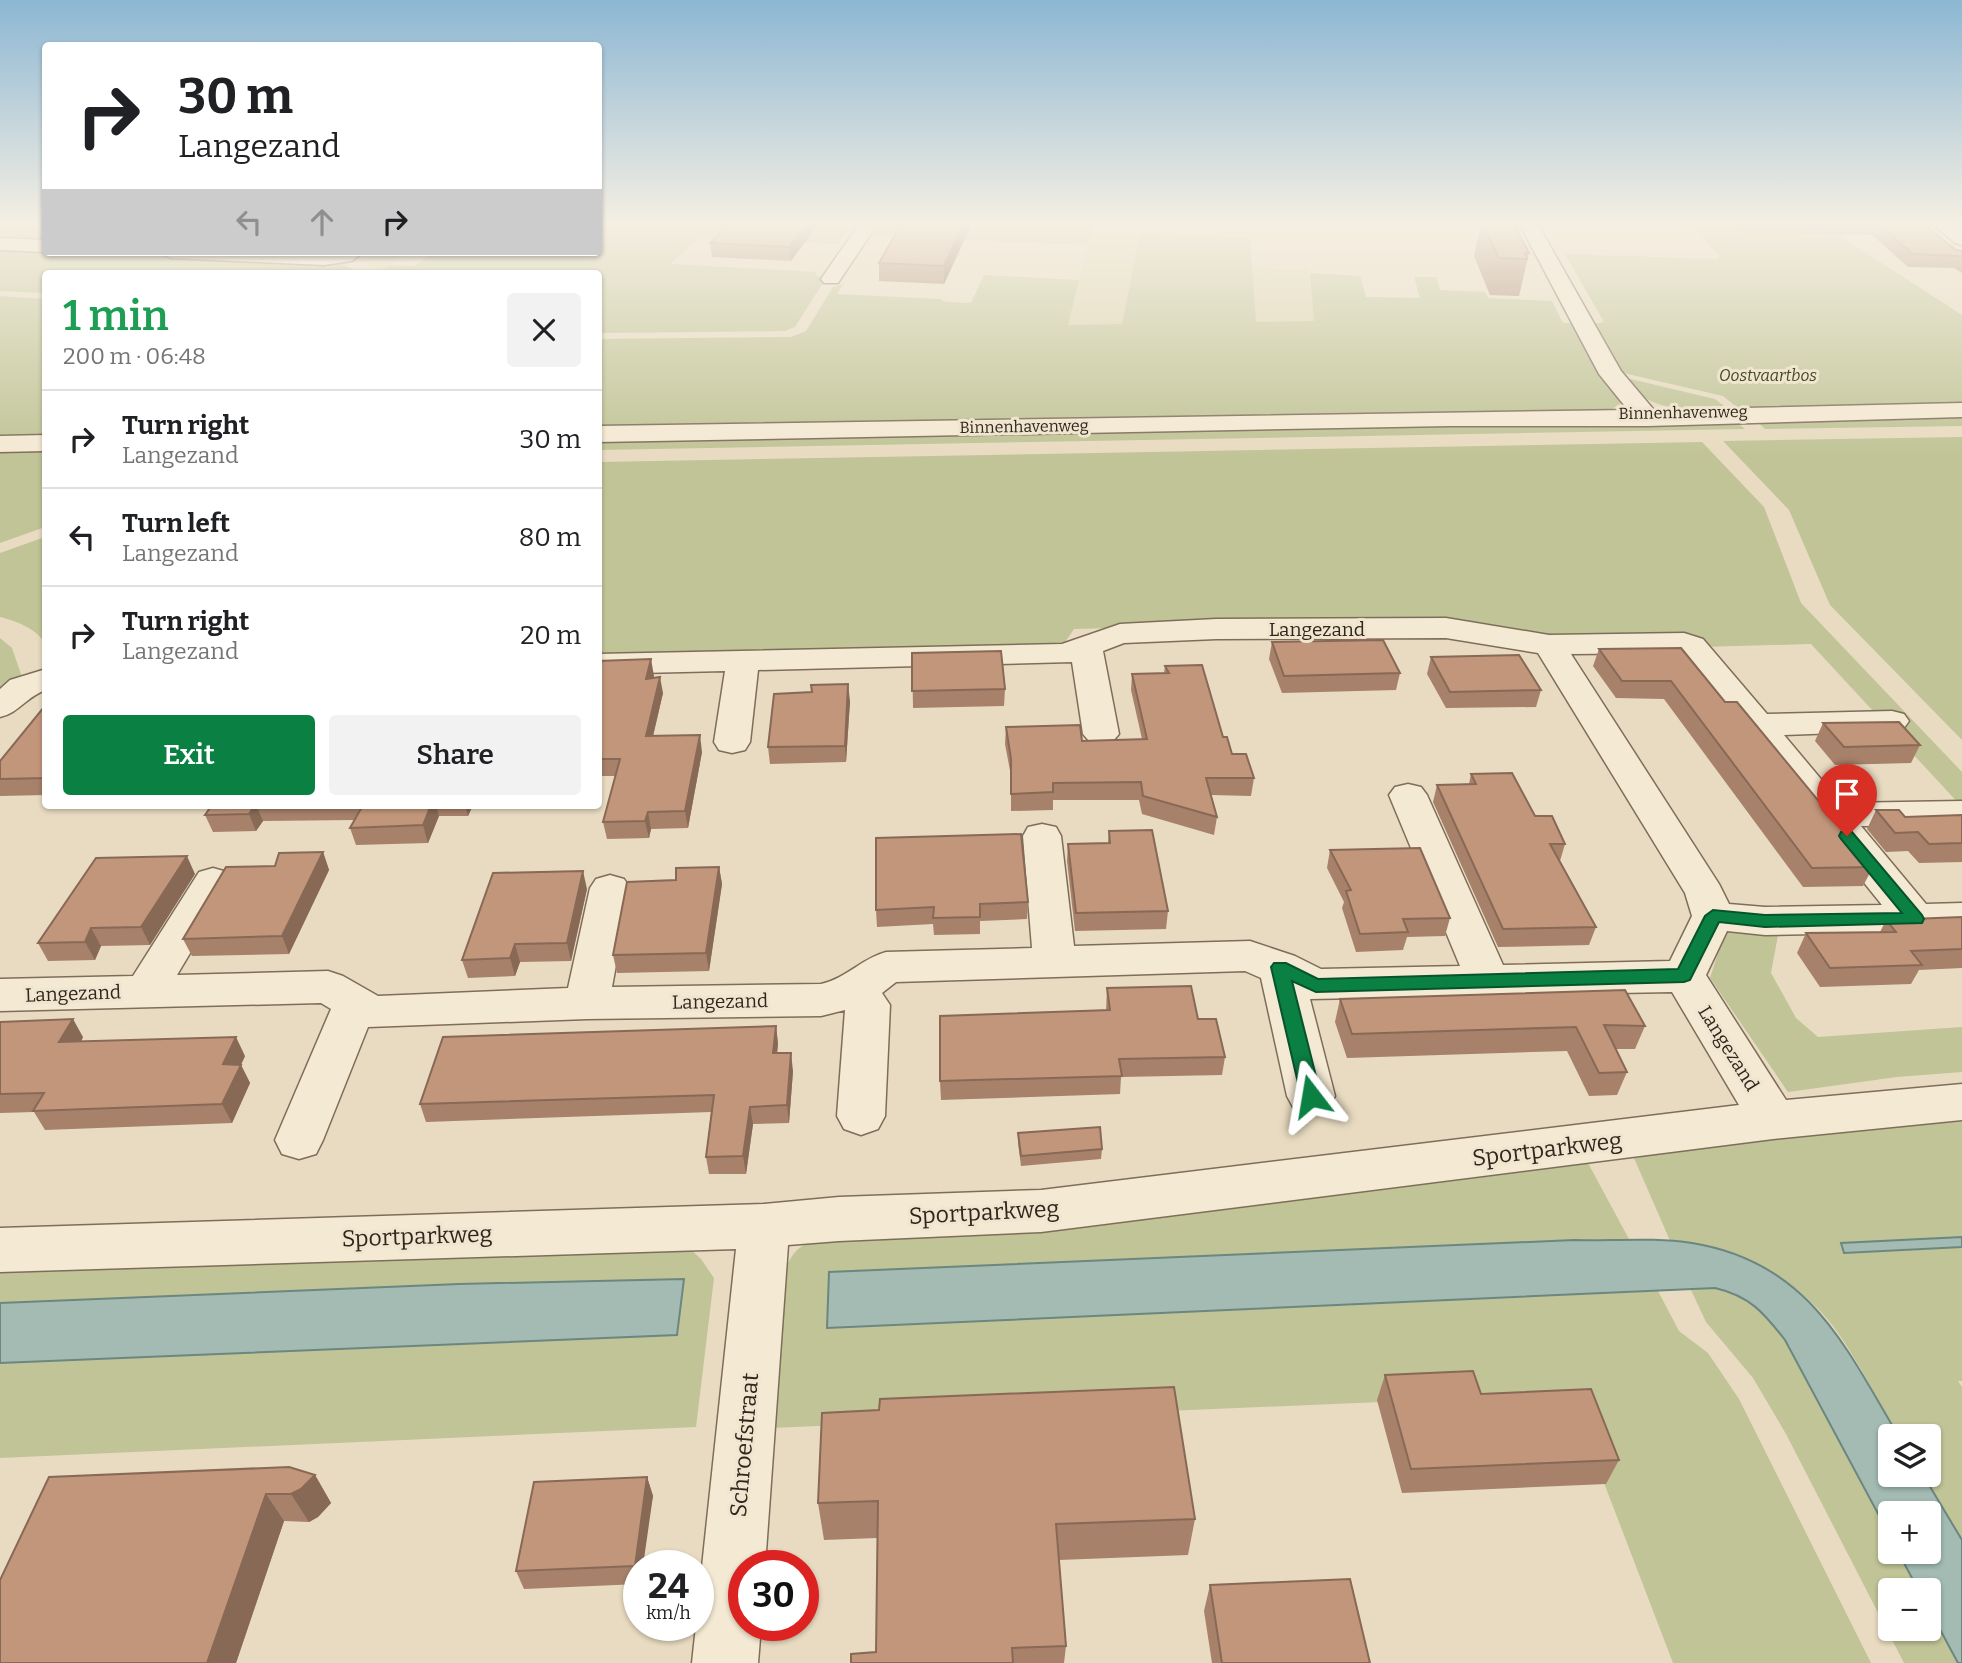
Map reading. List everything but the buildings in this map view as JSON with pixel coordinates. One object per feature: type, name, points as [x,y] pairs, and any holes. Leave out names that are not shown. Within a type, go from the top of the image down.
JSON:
[{"type":"street","points":[[1571,301],[1611,374],[1645,415]]},
{"type":"street","name":"Binnenhavenweg","points":[[602,433],[1962,410]]},
{"type":"street","points":[[0,444],[42,443]]},
{"type":"street","name":"Langezand","points":[[602,664],[1066,654],[1120,634],[1216,629],[1446,628],[1549,645],[1685,643],[1692,646],[1759,725],[1829,815],[1916,919]]},
{"type":"street","points":[[1549,645],[1705,893],[1713,916],[1684,976]]},
{"type":"street","points":[[1086,648],[1101,734]]},
{"type":"street","points":[[732,742],[743,661]]},
{"type":"street","points":[[0,707],[22,687],[42,680]]},
{"type":"street","points":[[1759,725],[1892,720]]},
{"type":"street","points":[[1408,795],[1488,980]]},
{"type":"street","points":[[1829,815],[1962,813]]},
{"type":"street","points":[[1042,836],[1054,961]]},
{"type":"street","name":"Langezand","points":[[146,991],[213,881]]},
{"type":"street","points":[[587,1003],[610,888]]},
{"type":"street","points":[[1713,916],[1765,921],[1962,917]]},
{"type":"street","name":"Langezand","points":[[0,995],[328,986],[371,1012],[587,1003],[821,1000],[852,993],[886,967],[1250,956],[1316,985],[1684,976],[1773,1120]]},
{"type":"street","points":[[1280,967],[1311,1096]]},
{"type":"street","points":[[852,993],[868,1005],[861,1116]]},
{"type":"street","points":[[299,1140],[356,1001]]},
{"type":"street","name":"Sportparkweg","points":[[0,1250],[764,1226],[839,1219],[1041,1211],[1773,1120],[1962,1102]]},
{"type":"street","name":"Schroefstraat","points":[[725,1663],[764,1226]]},
{"type":"shaded area","points":[[1074,301],[1127,301],[1122,324],[1068,325]]},
{"type":"shaded area","points":[[1254,301],[1313,301],[1315,321],[1256,322]]},
{"type":"green space","points":[[0,301],[42,301],[42,437],[0,437]]},
{"type":"green space","points":[[602,301],[812,301],[795,327],[785,331],[602,333]]},
{"type":"green space","points":[[825,301],[971,303],[972,301],[1074,301],[1068,325],[1122,324],[1127,301],[1254,301],[1256,322],[1314,321],[1312,301],[1552,301],[1563,323],[1576,323],[1620,397],[1620,404],[1612,409],[1562,412],[602,427],[602,339],[791,337],[806,331]]},
{"type":"green space","name":"Oostvaartbos","points":[[1592,301],[1940,301],[1962,315],[1962,405],[1739,409],[1723,396],[1619,372],[1592,324],[1604,322]]},
{"type":"green space","points":[[1622,377],[1715,399],[1728,409],[1669,407],[1644,397],[1632,389]]},
{"type":"green space","points":[[1962,415],[1962,426],[1765,429],[1753,418]]},
{"type":"green space","points":[[1733,419],[1745,429],[602,450],[602,438]]},
{"type":"green space","points":[[1962,437],[1962,740],[1830,605],[1789,510],[1723,441]]},
{"type":"green space","points":[[1702,442],[1764,507],[1801,603],[1962,772],[1962,807],[1811,644],[1700,647],[1689,634],[1534,641],[1426,620],[1074,629],[1061,648],[602,658],[602,462]]},
{"type":"green space","points":[[42,448],[42,528],[0,543],[0,449]]},
{"type":"green space","points":[[42,538],[42,639],[19,623],[0,617],[0,553]]},
{"type":"green space","points":[[0,638],[12,648],[24,683],[0,701]]},
{"type":"green space","points":[[1727,925],[1778,935],[1771,973],[1796,1018],[1818,1037],[1962,1027],[1962,1072],[1897,1077],[1788,1092],[1710,978]]},
{"type":"green space","points":[[1962,1119],[1962,1381],[1958,1381],[1962,1387],[1962,1540],[1930,1487],[1941,1487],[1941,1424],[1892,1424],[1833,1326],[1818,1308],[1781,1278],[1761,1266],[1717,1250],[1671,1243],[1634,1158],[1761,1139]]},
{"type":"green space","points":[[1588,1163],[1630,1241],[1574,1240],[827,1328],[1658,1291],[1679,1331],[1708,1353],[1739,1399],[1871,1663],[1673,1663],[1573,1402],[1544,1395],[771,1428],[783,1274],[796,1252],[818,1239],[1093,1223]]},
{"type":"green space","points":[[688,1247],[701,1259],[714,1278],[696,1427],[0,1458],[0,1363],[677,1335],[684,1279],[459,1284],[0,1303],[0,1268]]},
{"type":"green space","points":[[1715,1288],[1738,1296],[1770,1321],[1785,1340],[1878,1514],[1878,1564],[1904,1564],[1912,1578],[1878,1578],[1878,1613],[1786,1434],[1753,1378],[1706,1322],[1691,1290]]},
{"type":"green space","points":[[1941,1631],[1958,1663],[1904,1663],[1893,1641],[1941,1641]]},
{"type":"water","points":[[1962,1237],[1962,1247],[1844,1253],[1841,1243]]},
{"type":"water","points":[[1574,1240],[1692,1243],[1732,1253],[1766,1269],[1795,1289],[1819,1313],[1841,1341],[1891,1424],[1878,1424],[1878,1487],[1930,1487],[1939,1501],[1878,1501],[1878,1514],[1785,1340],[1747,1301],[1715,1288],[827,1328],[829,1272]]},
{"type":"water","points":[[684,1279],[677,1335],[0,1363],[0,1303],[459,1284]]},
{"type":"water","points":[[1941,1505],[1962,1540],[1962,1663],[1958,1663],[1941,1631],[1941,1578],[1912,1578],[1904,1564],[1941,1564]]},
{"type":"route","points":[[1311,1096],[1280,967],[1316,985],[1684,976],[1713,916],[1765,921],[1916,919],[1847,836]]}]
